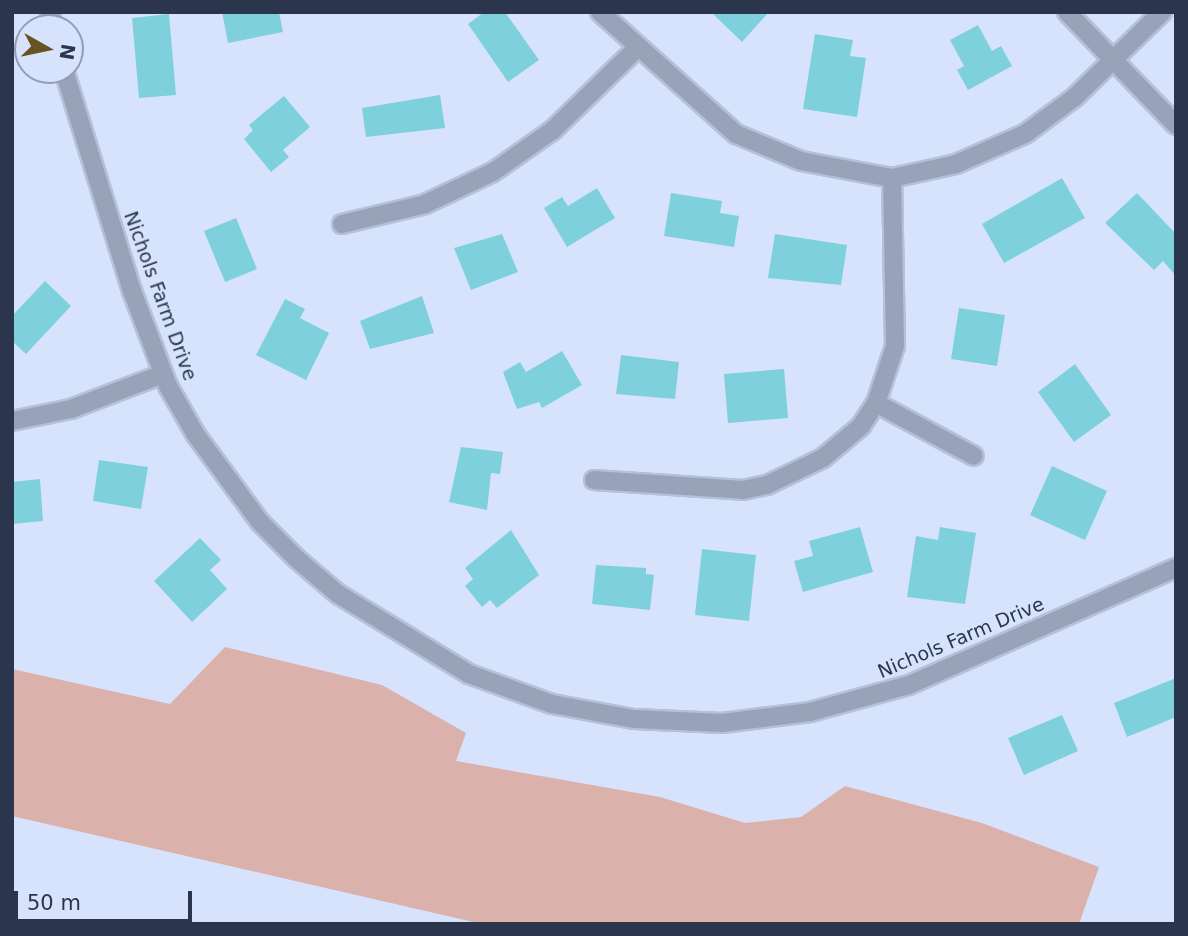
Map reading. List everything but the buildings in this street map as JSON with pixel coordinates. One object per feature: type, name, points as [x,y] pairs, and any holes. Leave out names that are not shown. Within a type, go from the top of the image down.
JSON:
[{"type":"street","points":[[600,12],[636,49],[736,134],[801,161],[892,178],[956,164],[1025,134],[1075,97],[1108,60],[1162,12]]},
{"type":"street","points":[[1067,12],[1108,60],[1176,125]]},
{"type":"street","points":[[342,224],[425,204],[493,173],[553,130],[636,49]]},
{"type":"street","name":"Nichols Farm Drive","points":[[69,84],[163,374],[230,484],[260,522],[338,594],[469,674],[579,709],[634,719],[722,723],[855,702],[909,685],[1176,568]]},
{"type":"street","points":[[594,480],[743,490],[767,485],[823,458],[861,426],[876,403],[895,346],[892,178]]},
{"type":"street","points":[[12,421],[71,408],[163,374]]},
{"type":"street","points":[[876,403],[974,456]]},
{"type":"shaded area","points":[[225,647],[382,685],[466,733],[456,761],[660,797],[745,823],[801,817],[845,786],[982,823],[1099,867],[1079,924],[482,924],[12,816],[12,669],[170,704]]}]
